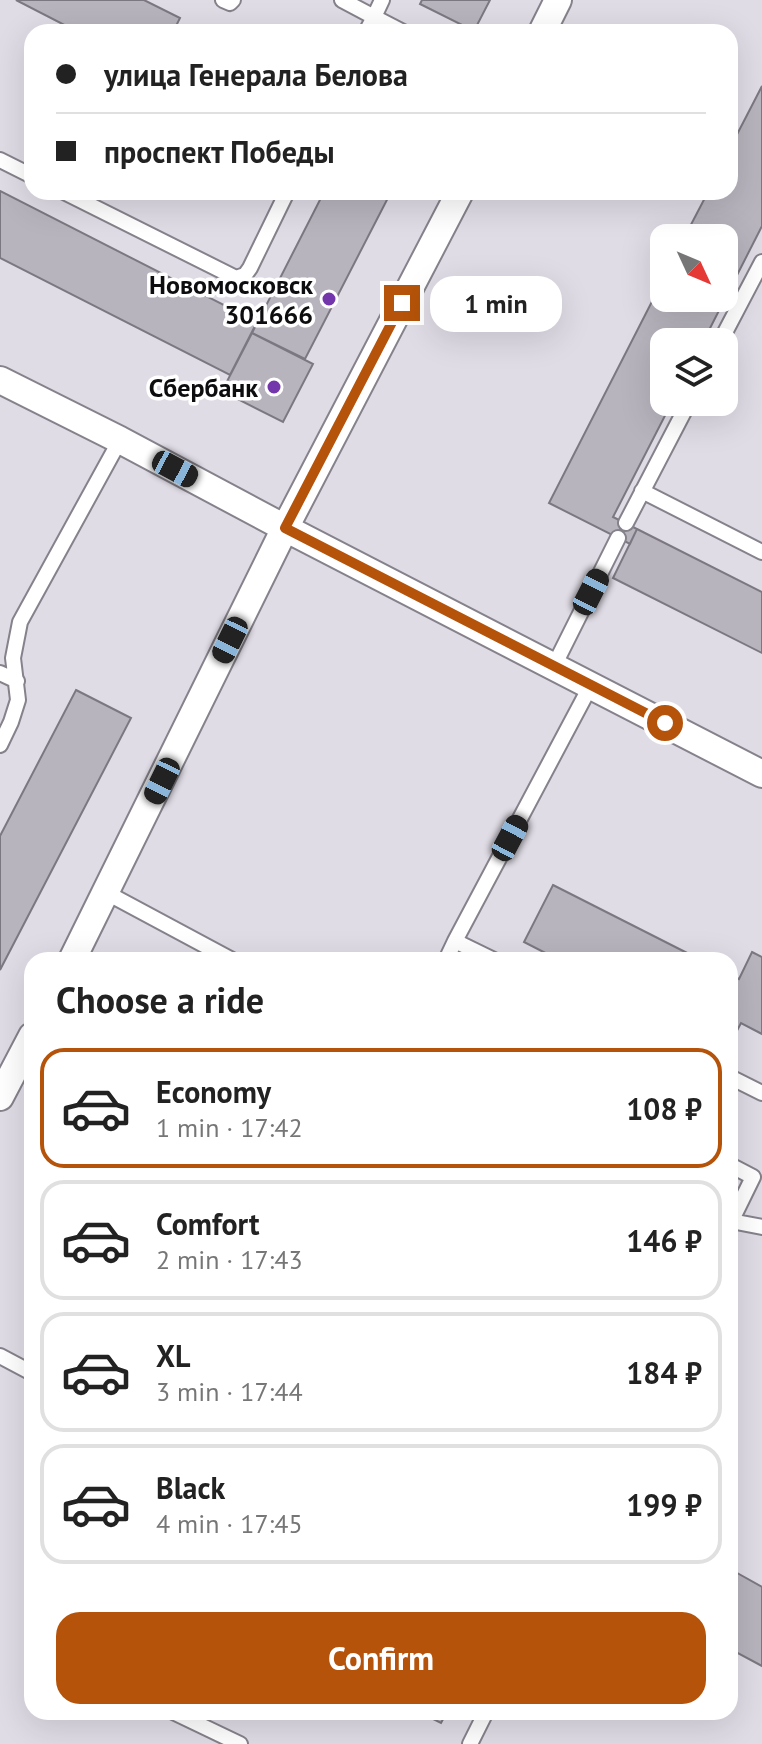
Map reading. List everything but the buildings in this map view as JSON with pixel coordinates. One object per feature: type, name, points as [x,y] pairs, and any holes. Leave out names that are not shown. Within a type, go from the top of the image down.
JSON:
[{"type":"street","points":[[546,24],[558,0]]},
{"type":"street","points":[[76,952],[285,528],[456,200]]},
{"type":"street","points":[[0,380],[762,774]]},
{"type":"street","points":[[0,1097],[24,1051]]},
{"type":"lane","points":[[223,0],[230,3],[233,0]]},
{"type":"lane","points":[[342,0],[388,24]]},
{"type":"lane","points":[[370,24],[382,0]]},
{"type":"lane","points":[[0,160],[24,172]]},
{"type":"lane","points":[[80,200],[236,278],[245,275],[250,268],[283,200]]},
{"type":"lane","points":[[727,328],[762,262]]},
{"type":"lane","points":[[626,523],[682,416]]},
{"type":"lane","points":[[0,745],[18,700],[13,658],[20,622],[120,440]]},
{"type":"lane","points":[[642,491],[762,552]]},
{"type":"lane","points":[[554,666],[618,538]]},
{"type":"lane","points":[[0,673],[17,681]]},
{"type":"lane","points":[[450,952],[591,685]]},
{"type":"lane","points":[[107,893],[217,952]]},
{"type":"lane","points":[[455,941],[478,952]]},
{"type":"lane","points":[[738,1081],[762,1093]]},
{"type":"lane","points":[[738,1169],[753,1177],[738,1208]]},
{"type":"lane","points":[[738,1224],[762,1227]]},
{"type":"lane","points":[[0,1356],[24,1369]]},
{"type":"lane","points":[[190,1720],[240,1744]]},
{"type":"lane","points":[[470,1744],[482,1720]]},
{"type":"place","name":"Новомосковск 301666","points":[[329,299]]},
{"type":"place","name":"Сбербанк","points":[[274,387]]},
{"type":"route","points":[[402,303],[285,528],[665,723]]}]
